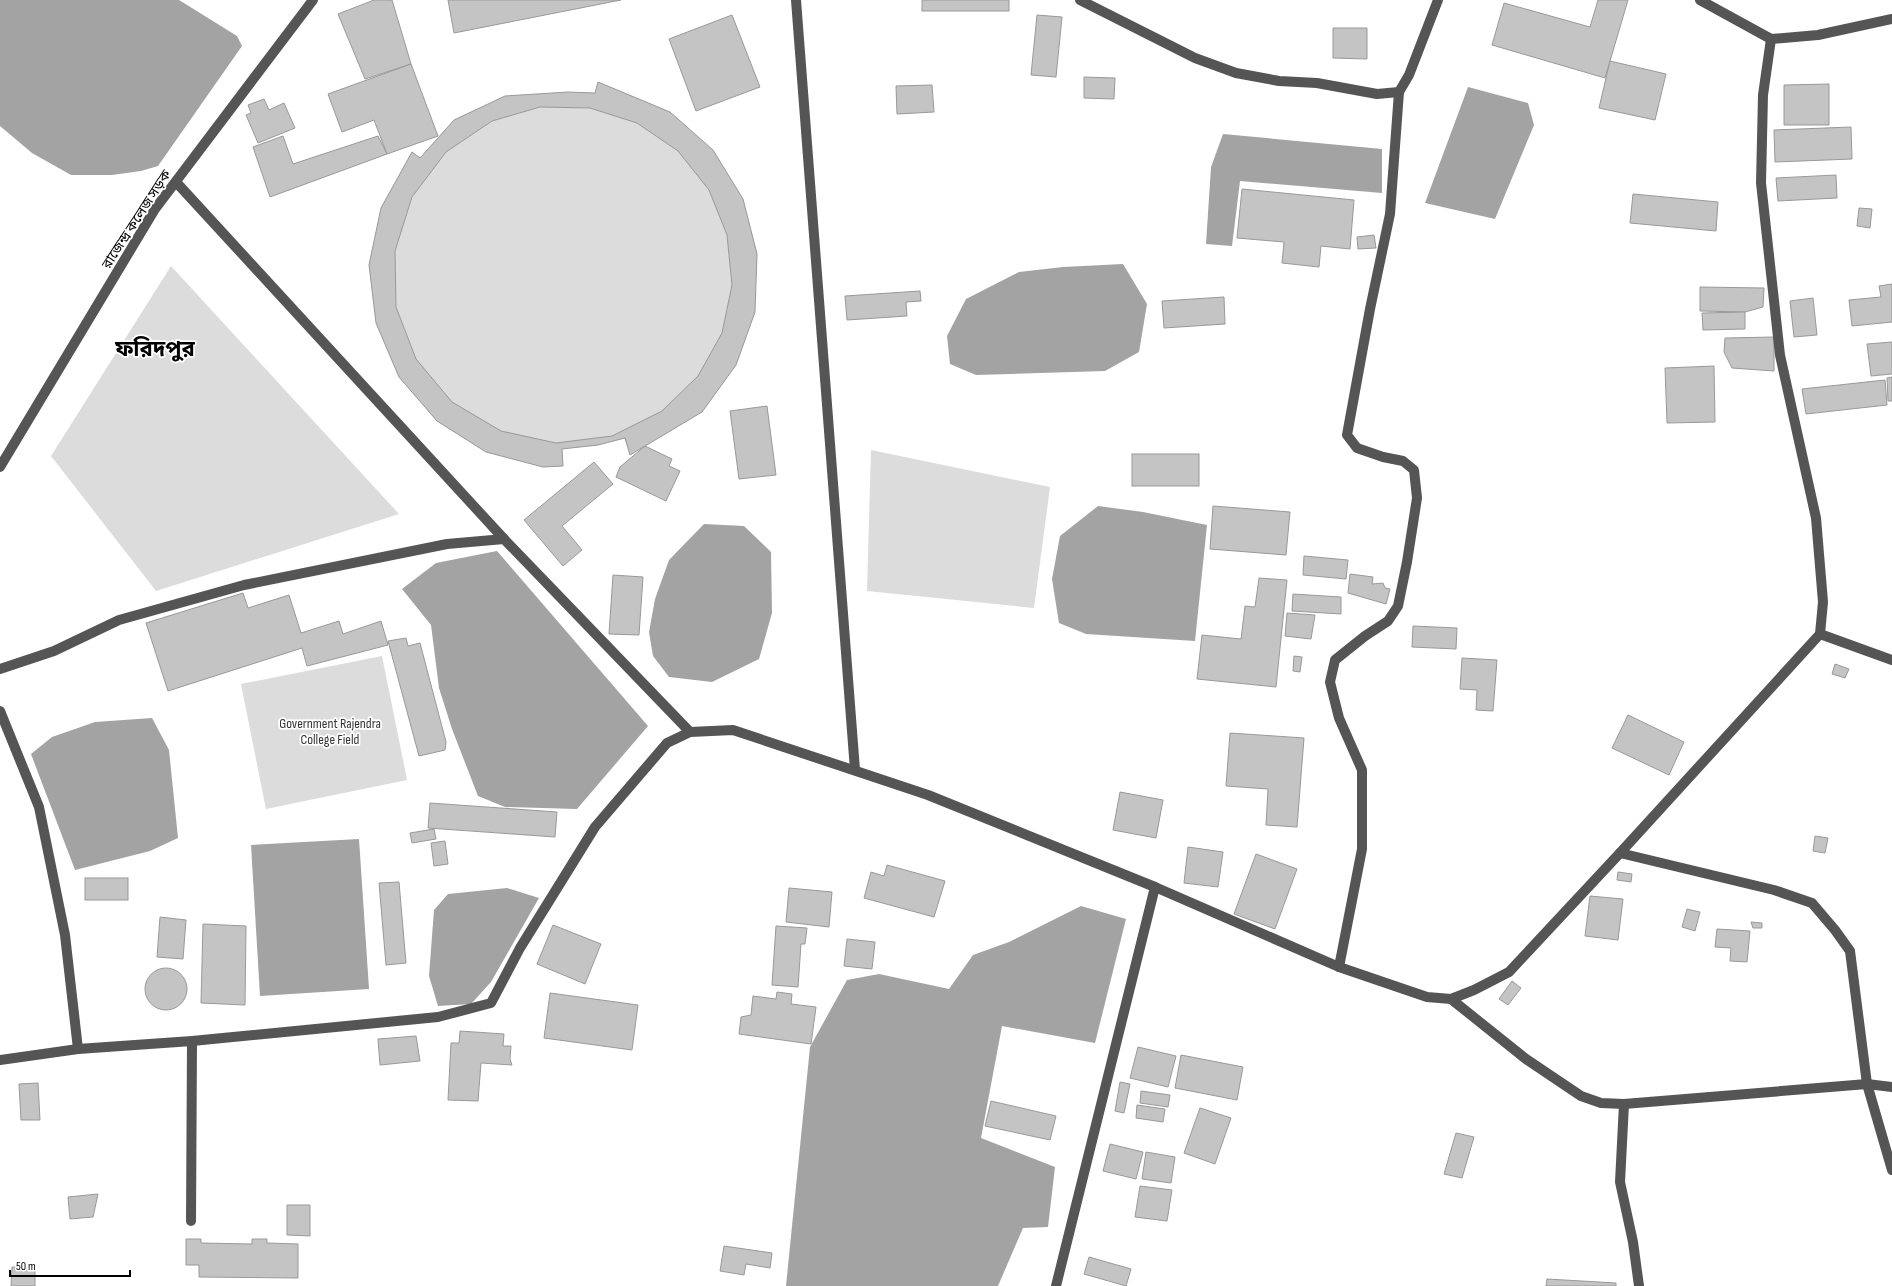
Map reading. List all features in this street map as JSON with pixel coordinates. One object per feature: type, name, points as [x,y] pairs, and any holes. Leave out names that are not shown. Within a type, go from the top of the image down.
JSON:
[{"type":"street","name":"রাজেন্দ্র কলেজ সড়ক","points":[[0,467],[155,209],[314,0]]},
{"type":"street","points":[[796,0],[855,770]]},
{"type":"street","points":[[1080,0],[1195,58],[1236,72],[1279,81],[1317,84],[1377,94],[1399,92]]},
{"type":"street","points":[[1339,967],[1362,849],[1362,770],[1339,718],[1330,682],[1335,660],[1365,636],[1388,622],[1398,606],[1407,562],[1417,498],[1414,470],[1402,461],[1383,457],[1357,448],[1347,435],[1370,309],[1390,214],[1399,92],[1410,75],[1438,0]]},
{"type":"street","points":[[1700,0],[1771,39],[1818,35],[1892,19]]},
{"type":"street","points":[[0,1060],[78,1049],[192,1041],[438,1017],[491,1003],[520,948],[596,827],[667,743],[690,732],[733,730],[928,795],[1155,887],[1339,967],[1427,997],[1451,1000],[1509,972],[1820,634],[1823,602],[1816,518],[1780,355],[1761,183],[1763,95],[1771,39]]},
{"type":"street","points":[[176,182],[504,539],[690,732]]},
{"type":"street","points":[[0,669],[54,651],[119,620],[244,585],[447,544],[504,539]]},
{"type":"street","points":[[1820,634],[1892,660]]},
{"type":"street","points":[[0,710],[39,807],[65,935],[78,1049]]},
{"type":"street","points":[[1620,853],[1774,890],[1812,904],[1835,930],[1850,951],[1867,1084],[1892,1170]]},
{"type":"street","points":[[1056,1286],[1155,887]]},
{"type":"street","points":[[1451,1000],[1526,1059],[1581,1096],[1601,1103],[1624,1104],[1867,1084],[1892,1087]]},
{"type":"street","points":[[191,1221],[192,1041]]},
{"type":"street","points":[[1624,1104],[1620,1182],[1639,1286]]},
{"type":"green space","points":[[598,82],[670,112],[743,199],[757,254],[755,312],[736,365],[702,412],[630,455],[624,438],[598,445],[562,449],[563,466],[543,467],[486,452],[437,421],[399,377],[376,323],[369,265],[381,208],[412,152],[420,158],[454,120],[595,93]]},
{"type":"green space","points":[[171,266],[399,514],[156,591],[51,456]]},
{"type":"green space","points":[[871,450],[1050,487],[1034,608],[867,591]]},
{"type":"green space","name":"Government Rajendra College Field","points":[[382,656],[407,780],[266,809],[241,684]]},
{"type":"shaded area","points":[[0,0],[179,0],[237,36],[242,46],[158,166],[141,171],[112,175],[71,175],[32,153],[0,126]]},
{"type":"shaded area","points":[[1468,87],[1528,103],[1534,125],[1495,219],[1425,203]]},
{"type":"shaded area","points":[[1223,134],[1382,149],[1382,193],[1240,181],[1232,246],[1206,244],[1211,167]]},
{"type":"shaded area","points":[[1123,264],[1147,304],[1139,352],[1105,371],[976,375],[950,364],[947,336],[966,299],[1019,272],[1063,267]]},
{"type":"shaded area","points":[[1098,506],[1143,512],[1207,525],[1195,641],[1086,634],[1059,623],[1052,579],[1060,536]]},
{"type":"shaded area","points":[[704,524],[744,526],[771,552],[772,613],[759,659],[712,682],[669,677],[653,656],[649,632],[655,599],[669,560]]},
{"type":"shaded area","points":[[497,551],[648,726],[577,809],[505,807],[478,796],[452,729],[439,688],[431,625],[402,589],[436,563]]},
{"type":"shaded area","points":[[152,718],[169,750],[178,838],[150,851],[75,870],[31,754],[52,737],[95,722]]},
{"type":"shaded area","points":[[359,839],[369,989],[260,996],[251,845]]},
{"type":"shaded area","points":[[507,888],[539,898],[491,982],[471,1004],[438,1006],[429,976],[434,910],[448,894]]},
{"type":"shaded area","points":[[1081,906],[1126,919],[1095,1043],[1002,1026],[981,1138],[1055,1167],[1048,1227],[1023,1228],[998,1286],[786,1286],[810,1047],[847,980],[879,974],[949,989],[973,955],[1009,942]]},
{"type":"building","points":[[374,0],[392,0],[411,64],[365,79],[338,14]]},
{"type":"building","points":[[448,0],[621,0],[454,33]]},
{"type":"building","points":[[922,0],[1009,0],[1009,11],[922,11]]},
{"type":"building","points":[[1598,0],[1628,0],[1605,78],[1492,45],[1504,3],[1590,27]]},
{"type":"building","points":[[732,15],[760,87],[696,111],[669,39]]},
{"type":"building","points":[[1037,15],[1062,17],[1056,77],[1031,75]]},
{"type":"building","points":[[1333,28],[1367,28],[1367,59],[1333,58]]},
{"type":"building","points":[[1610,61],[1666,74],[1655,120],[1599,108]]},
{"type":"building","points":[[411,64],[438,136],[387,154],[374,120],[342,132],[328,94]]},
{"type":"building","points":[[1084,77],[1115,78],[1114,99],[1084,98]]},
{"type":"building","points":[[598,82],[670,112],[713,150],[743,199],[757,254],[755,312],[736,365],[702,412],[630,455],[625,438],[598,445],[562,449],[563,466],[543,467],[486,452],[437,421],[399,377],[376,323],[369,265],[381,208],[412,152],[420,158],[454,120],[505,96],[568,92],[595,93]],"holes":[[[540,107],[590,108],[637,123],[678,151],[709,190],[727,235],[732,285],[722,333],[698,376],[662,411],[612,436],[556,443],[501,431],[452,402],[416,359],[396,307],[395,251],[412,197],[446,152],[492,121]]]},
{"type":"building","points":[[1829,84],[1829,125],[1784,125],[1784,85]]},
{"type":"building","points":[[932,85],[934,112],[897,114],[896,86]]},
{"type":"building","points":[[264,99],[269,110],[284,103],[295,128],[258,143],[246,115],[251,113],[248,105]]},
{"type":"building","points":[[1851,127],[1852,159],[1775,162],[1774,130]]},
{"type":"building","points":[[283,136],[293,164],[378,136],[387,154],[270,197],[253,147]]},
{"type":"building","points":[[1836,175],[1837,198],[1778,201],[1776,178]]},
{"type":"building","points":[[1242,189],[1354,200],[1350,249],[1321,246],[1319,267],[1282,263],[1284,242],[1237,238]]},
{"type":"building","points":[[1633,194],[1718,202],[1716,231],[1630,223]]},
{"type":"building","points":[[1859,208],[1872,209],[1870,228],[1857,226]]},
{"type":"building","points":[[1374,235],[1376,248],[1358,249],[1357,237]]},
{"type":"building","points":[[1892,284],[1892,322],[1852,326],[1849,300],[1881,297],[1879,286]]},
{"type":"building","points":[[1700,287],[1764,288],[1763,307],[1745,312],[1700,311]]},
{"type":"building","points":[[920,291],[921,301],[906,302],[907,316],[847,320],[845,296]]},
{"type":"building","points":[[1224,297],[1225,324],[1164,328],[1162,301]]},
{"type":"building","points":[[1813,298],[1817,335],[1794,337],[1790,301]]},
{"type":"building","points":[[1745,312],[1745,329],[1703,330],[1702,313]]},
{"type":"building","points":[[1774,337],[1774,371],[1732,368],[1724,352],[1725,338]]},
{"type":"building","points":[[1892,342],[1892,374],[1871,376],[1867,344]]},
{"type":"building","points":[[1714,366],[1715,422],[1667,423],[1665,368]]},
{"type":"building","points":[[1892,377],[1892,401],[1888,401],[1887,378]]},
{"type":"building","points":[[1885,380],[1887,405],[1806,414],[1802,389]]},
{"type":"building","points":[[767,406],[776,475],[739,479],[730,411]]},
{"type":"building","points":[[645,446],[672,459],[669,466],[680,471],[666,501],[616,477],[620,467]]},
{"type":"building","points":[[1132,454],[1199,454],[1199,486],[1132,486]]},
{"type":"building","points":[[594,462],[613,484],[562,526],[582,550],[563,566],[524,520]]},
{"type":"building","points":[[1213,506],[1290,512],[1286,555],[1210,549]]},
{"type":"building","points":[[1304,556],[1348,560],[1346,579],[1303,575]]},
{"type":"building","points":[[1350,574],[1373,577],[1372,584],[1383,583],[1385,588],[1390,589],[1386,604],[1348,593]]},
{"type":"building","points":[[613,575],[643,577],[639,635],[609,634]]},
{"type":"building","points":[[1259,578],[1287,580],[1276,687],[1197,679],[1202,635],[1241,639],[1245,606],[1255,607]]},
{"type":"building","points":[[243,593],[248,608],[289,595],[301,633],[339,621],[343,634],[381,621],[388,645],[307,666],[302,648],[168,691],[146,623]]},
{"type":"building","points":[[1293,594],[1341,597],[1341,614],[1292,611]]},
{"type":"building","points":[[1287,613],[1315,615],[1311,639],[1285,636]]},
{"type":"building","points":[[1413,626],[1457,628],[1456,649],[1412,647]]},
{"type":"building","points":[[406,638],[408,646],[420,643],[446,742],[445,750],[419,756],[388,641]]},
{"type":"building","points":[[1294,656],[1302,657],[1300,672],[1293,671]]},
{"type":"building","points":[[1462,658],[1497,660],[1493,711],[1476,710],[1477,690],[1460,689]]},
{"type":"building","points":[[1835,664],[1849,669],[1845,678],[1832,674]]},
{"type":"building","points":[[1628,715],[1684,742],[1669,775],[1612,748]]},
{"type":"building","points":[[1230,733],[1304,738],[1297,827],[1266,825],[1268,789],[1226,786]]},
{"type":"building","points":[[1120,792],[1163,800],[1156,838],[1113,830]]},
{"type":"building","points":[[430,803],[557,812],[555,837],[428,828]]},
{"type":"building","points":[[434,829],[436,839],[412,843],[410,833]]},
{"type":"building","points":[[1815,836],[1828,838],[1825,853],[1813,851]]},
{"type":"building","points":[[445,841],[448,864],[434,866],[431,843]]},
{"type":"building","points":[[1188,847],[1223,852],[1218,887],[1184,883]]},
{"type":"building","points":[[1256,854],[1297,869],[1275,929],[1234,914]]},
{"type":"building","points":[[887,865],[945,881],[934,917],[864,898],[871,872],[884,876]]},
{"type":"building","points":[[1618,872],[1632,874],[1631,882],[1617,880]]},
{"type":"building","points":[[85,878],[128,878],[128,900],[85,900]]},
{"type":"building","points":[[399,882],[406,963],[386,965],[379,883]]},
{"type":"building","points":[[789,888],[832,892],[829,927],[786,922]]},
{"type":"building","points":[[1590,896],[1623,899],[1618,940],[1585,936]]},
{"type":"building","points":[[1687,909],[1700,912],[1695,931],[1682,927]]},
{"type":"building","points":[[160,917],[186,920],[183,959],[157,957]]},
{"type":"building","points":[[1751,922],[1762,923],[1762,928],[1753,928]]},
{"type":"building","points":[[203,924],[246,926],[245,1005],[201,1003]]},
{"type":"building","points":[[553,925],[601,944],[585,984],[537,964]]},
{"type":"building","points":[[776,926],[807,928],[805,944],[801,944],[798,987],[772,985]]},
{"type":"building","points":[[1717,929],[1750,931],[1747,962],[1730,961],[1731,948],[1715,947]]},
{"type":"building","points":[[847,939],[875,942],[872,969],[844,966]]},
{"type":"building","points":[[162,968],[170,968],[178,971],[184,977],[187,989],[184,1001],[178,1007],[170,1010],[162,1010],[154,1007],[148,1001],[145,993],[145,985],[148,977],[154,971]]},
{"type":"building","points":[[1512,981],[1521,988],[1508,1005],[1499,999]]},
{"type":"building","points":[[777,992],[792,994],[791,1004],[816,1007],[811,1044],[739,1034],[741,1017],[751,1015],[753,996],[776,999]]},
{"type":"building","points":[[550,993],[638,1005],[632,1050],[544,1038]]},
{"type":"building","points":[[460,1031],[504,1034],[503,1046],[511,1046],[510,1059],[512,1065],[481,1063],[478,1101],[448,1100],[451,1043],[459,1043]]},
{"type":"building","points":[[416,1036],[420,1061],[380,1065],[378,1039]]},
{"type":"building","points":[[1138,1047],[1176,1056],[1168,1087],[1130,1078]]},
{"type":"building","points":[[1181,1055],[1243,1067],[1237,1100],[1175,1088]]},
{"type":"building","points":[[1120,1082],[1130,1084],[1124,1113],[1115,1111]]},
{"type":"building","points":[[38,1083],[40,1120],[21,1120],[19,1084]]},
{"type":"building","points":[[1141,1091],[1170,1095],[1168,1107],[1140,1103]]},
{"type":"building","points":[[991,1101],[1056,1116],[1050,1140],[985,1126]]},
{"type":"building","points":[[1137,1105],[1165,1109],[1163,1122],[1136,1118]]},
{"type":"building","points":[[1200,1108],[1231,1118],[1215,1164],[1184,1153]]},
{"type":"building","points":[[1456,1133],[1474,1137],[1462,1178],[1444,1174]]},
{"type":"building","points":[[1110,1144],[1143,1152],[1136,1179],[1103,1171]]},
{"type":"building","points":[[1146,1152],[1175,1157],[1171,1183],[1142,1179]]},
{"type":"building","points":[[1140,1186],[1172,1190],[1167,1221],[1135,1217]]},
{"type":"building","points":[[98,1194],[93,1217],[70,1219],[68,1197]]},
{"type":"building","points":[[287,1205],[310,1205],[310,1236],[287,1235]]},
{"type":"building","points":[[186,1239],[201,1239],[201,1243],[252,1244],[252,1239],[267,1239],[267,1243],[298,1244],[298,1278],[199,1277],[199,1265],[186,1265]]},
{"type":"building","points":[[724,1246],[772,1253],[770,1268],[746,1264],[744,1275],[720,1271]]},
{"type":"building","points":[[1089,1257],[1131,1269],[1126,1286],[1084,1274]]},
{"type":"building","points":[[12,1267],[35,1268],[35,1286],[11,1286]]},
{"type":"building","points":[[1547,1279],[1616,1283],[1616,1286],[1546,1286]]},
{"type":"district","name":"ফরিদপুর","points":[[155,348]]}]
